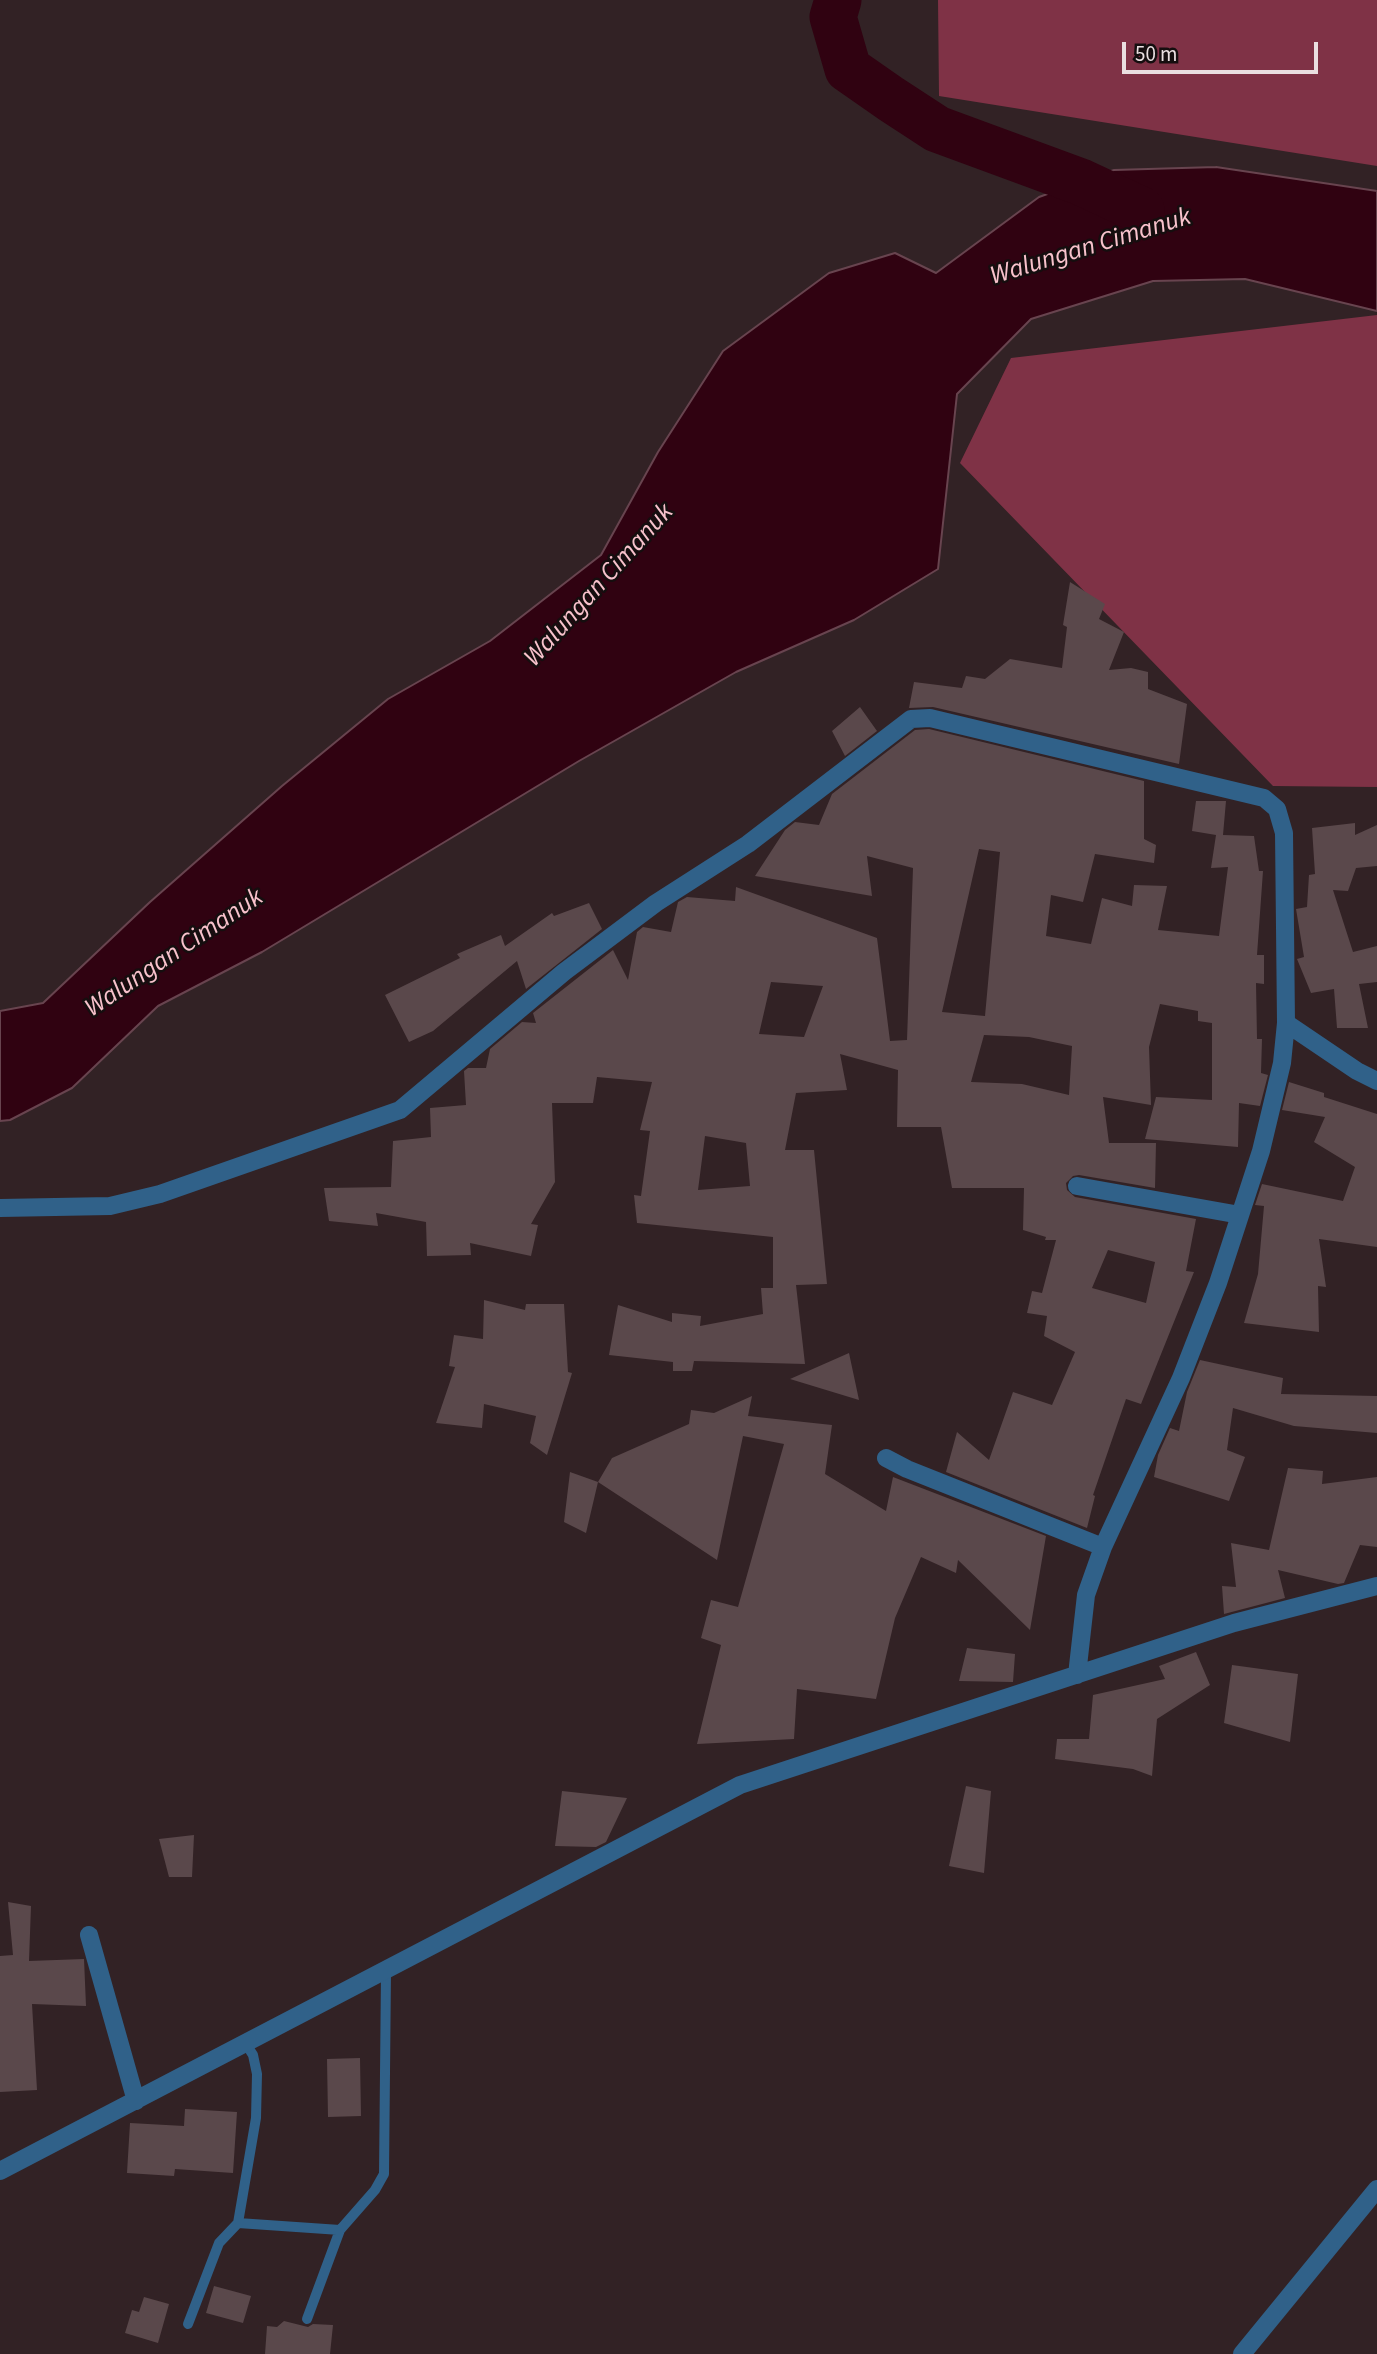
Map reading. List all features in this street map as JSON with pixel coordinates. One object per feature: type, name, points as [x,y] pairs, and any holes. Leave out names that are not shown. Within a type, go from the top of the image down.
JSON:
[{"type":"street","points":[[0,1208],[110,1206],[135,1200],[400,1110],[564,972],[656,903],[759,836],[900,725],[920,717],[1250,795],[1271,803],[1282,820],[1284,833],[1286,1023],[1282,1063],[1261,1151],[1193,1349],[1103,1548],[1083,1612],[1077,1675]]},
{"type":"street","points":[[1286,1023],[1357,1071],[1377,1081]]},
{"type":"street","points":[[1077,1186],[1240,1215]]},
{"type":"street","points":[[886,1458],[1103,1548]]},
{"type":"street","points":[[0,2171],[740,1785],[1234,1623],[1377,1586]]},
{"type":"street","points":[[89,1935],[136,2101]]},
{"type":"street","points":[[1242,2354],[1377,2189]]},
{"type":"lane","points":[[307,2319],[340,2231],[375,2190],[384,2174],[386,1971]]},
{"type":"lane","points":[[188,2324],[219,2244],[237,2223],[256,2118],[257,2074],[253,2055],[246,2044]]},
{"type":"lane","points":[[237,2223],[340,2231]]},
{"type":"shaded area","points":[[938,0],[1377,0],[1377,166],[939,96]]},
{"type":"shaded area","points":[[1377,315],[1377,787],[1273,786],[960,463],[1011,358]]},
{"type":"water","name":"Walungan Cimanuk","points":[[1216,167],[1377,191],[1377,311],[1245,279],[1153,281],[1031,319],[957,394],[938,569],[854,620],[736,672],[579,761],[262,952],[158,1006],[72,1088],[10,1120],[0,1121],[0,1011],[43,1003],[150,902],[282,786],[388,699],[490,641],[601,555],[658,452],[723,351],[829,273],[895,253],[936,273],[1039,197],[1114,170]]},
{"type":"building","points":[[1070,582],[1105,604],[1099,619],[1124,632],[1109,670],[1131,668],[1148,672],[1148,689],[1187,704],[1179,764],[933,707],[909,708],[914,682],[962,688],[966,676],[985,679],[1010,659],[1062,668],[1067,627],[1063,625]]},
{"type":"building","points":[[860,707],[877,731],[845,756],[832,731]]},
{"type":"building","points":[[929,729],[1144,781],[1144,839],[1156,845],[1154,863],[1095,854],[1083,902],[1051,895],[1046,936],[1091,944],[1102,898],[1132,906],[1134,885],[1167,886],[1158,930],[1219,936],[1228,867],[1211,868],[1216,835],[1192,831],[1196,801],[1226,801],[1223,835],[1254,836],[1259,871],[1263,871],[1257,955],[1264,955],[1264,984],[1256,983],[1257,1039],[1262,1039],[1261,1073],[1268,1075],[1260,1106],[1239,1103],[1238,1147],[1145,1139],[1156,1097],[1212,1100],[1212,1023],[1198,1021],[1198,1011],[1160,1004],[1149,1047],[1151,1105],[1103,1097],[1109,1143],[1156,1143],[1155,1188],[1079,1175],[1073,1176],[1066,1183],[1067,1190],[1075,1197],[1196,1219],[1186,1271],[1194,1272],[1141,1404],[1126,1399],[1093,1495],[1095,1496],[1087,1528],[946,1472],[957,1432],[989,1460],[1013,1392],[1052,1405],[1075,1352],[1044,1336],[1047,1316],[1027,1313],[1032,1291],[1042,1293],[1056,1240],[1045,1240],[1046,1237],[1023,1230],[1024,1188],[952,1188],[941,1127],[897,1127],[898,1070],[840,1054],[847,1090],[796,1093],[785,1150],[814,1150],[827,1284],[796,1285],[805,1364],[694,1361],[692,1371],[673,1371],[673,1362],[609,1355],[618,1305],[672,1322],[672,1313],[701,1316],[700,1326],[763,1314],[761,1288],[773,1288],[773,1237],[637,1223],[634,1195],[641,1196],[650,1131],[640,1130],[652,1082],[597,1077],[593,1103],[552,1103],[555,1182],[531,1224],[538,1225],[531,1256],[470,1243],[471,1255],[427,1256],[426,1222],[376,1213],[378,1226],[329,1221],[324,1188],[391,1187],[393,1141],[431,1137],[430,1108],[466,1105],[464,1071],[468,1068],[486,1068],[490,1049],[522,1022],[536,1023],[533,1013],[613,950],[628,980],[637,932],[643,927],[671,932],[678,902],[687,897],[735,901],[736,887],[877,938],[890,1041],[907,1040],[913,868],[867,856],[872,896],[755,876],[785,830],[795,822],[819,825],[832,794],[915,730]],"holes":[[[979,849],[1000,852],[985,1016],[942,1012]],[[771,982],[823,986],[804,1037],[759,1034]],[[984,1035],[1029,1037],[1072,1046],[1069,1095],[1022,1084],[971,1082]],[[705,1136],[746,1143],[750,1186],[698,1190]],[[1108,1250],[1155,1262],[1146,1303],[1092,1288]]]},
{"type":"building","points":[[1355,823],[1355,835],[1377,825],[1377,866],[1356,868],[1348,891],[1333,890],[1353,952],[1377,946],[1377,982],[1359,984],[1368,1028],[1337,1028],[1334,989],[1311,993],[1297,959],[1304,957],[1296,909],[1307,907],[1309,875],[1315,874],[1312,828]]},
{"type":"building","points":[[589,903],[602,929],[526,989],[517,961],[433,1031],[409,1042],[385,995],[460,958],[457,954],[501,935],[505,946],[552,913],[554,916]]},
{"type":"building","points":[[1289,1082],[1324,1093],[1324,1097],[1377,1114],[1377,1247],[1319,1239],[1326,1287],[1318,1286],[1319,1332],[1244,1323],[1258,1274],[1264,1206],[1255,1205],[1262,1184],[1343,1201],[1355,1167],[1314,1142],[1325,1117],[1282,1110]]},
{"type":"building","points":[[484,1300],[525,1310],[526,1304],[564,1304],[568,1372],[572,1373],[547,1455],[530,1443],[536,1416],[484,1404],[482,1428],[436,1423],[455,1367],[449,1366],[454,1335],[483,1339]]},
{"type":"building","points":[[849,1353],[859,1400],[790,1379]]},
{"type":"building","points":[[1200,1360],[1283,1378],[1281,1394],[1377,1396],[1377,1433],[1294,1426],[1233,1408],[1227,1450],[1245,1457],[1229,1501],[1154,1477],[1158,1455],[1170,1428],[1179,1431],[1187,1392]]},
{"type":"building","points":[[752,1396],[748,1416],[832,1425],[825,1474],[886,1511],[893,1477],[1046,1536],[1030,1630],[958,1560],[956,1573],[921,1557],[895,1618],[876,1699],[797,1689],[794,1739],[697,1744],[721,1645],[701,1638],[711,1600],[738,1607],[784,1444],[743,1436],[717,1560],[598,1482],[612,1458],[689,1424],[691,1410],[714,1413]]},
{"type":"building","points":[[1288,1468],[1323,1471],[1322,1484],[1377,1477],[1377,1547],[1360,1545],[1344,1583],[1338,1584],[1278,1570],[1285,1598],[1224,1614],[1222,1586],[1236,1587],[1231,1543],[1269,1550]]},
{"type":"building","points":[[570,1472],[598,1482],[586,1533],[564,1522]]},
{"type":"building","points":[[967,1648],[1015,1654],[1013,1682],[959,1681]]},
{"type":"building","points":[[1196,1652],[1210,1685],[1157,1719],[1152,1776],[1133,1769],[1055,1759],[1057,1739],[1089,1739],[1093,1695],[1165,1679],[1159,1666]]},
{"type":"building","points":[[1232,1665],[1298,1674],[1290,1742],[1224,1723]]},
{"type":"building","points":[[966,1786],[991,1791],[984,1873],[949,1866]]},
{"type":"building","points":[[562,1791],[627,1798],[606,1842],[596,1847],[555,1846]]},
{"type":"building","points":[[194,1835],[192,1877],[169,1877],[159,1839]]},
{"type":"building","points":[[8,1902],[31,1906],[29,1961],[84,1959],[86,2006],[32,2004],[37,2090],[0,2092],[0,1956],[13,1955]]},
{"type":"building","points":[[360,2058],[361,2116],[328,2117],[327,2059]]},
{"type":"building","points":[[185,2109],[237,2112],[233,2173],[175,2169],[174,2176],[127,2173],[130,2123],[184,2126]]},
{"type":"building","points":[[214,2286],[251,2296],[243,2323],[206,2313]]},
{"type":"building","points":[[144,2297],[169,2304],[158,2343],[125,2333],[132,2310],[139,2312]]},
{"type":"building","points":[[284,2321],[308,2327],[313,2324],[333,2325],[330,2354],[265,2354],[267,2326],[277,2327]]},
{"type":"waterway","name":"Walungan Cimanuk","points":[[838,0],[833,17],[848,69],[891,99],[937,129],[1081,182],[1141,210]]}]
